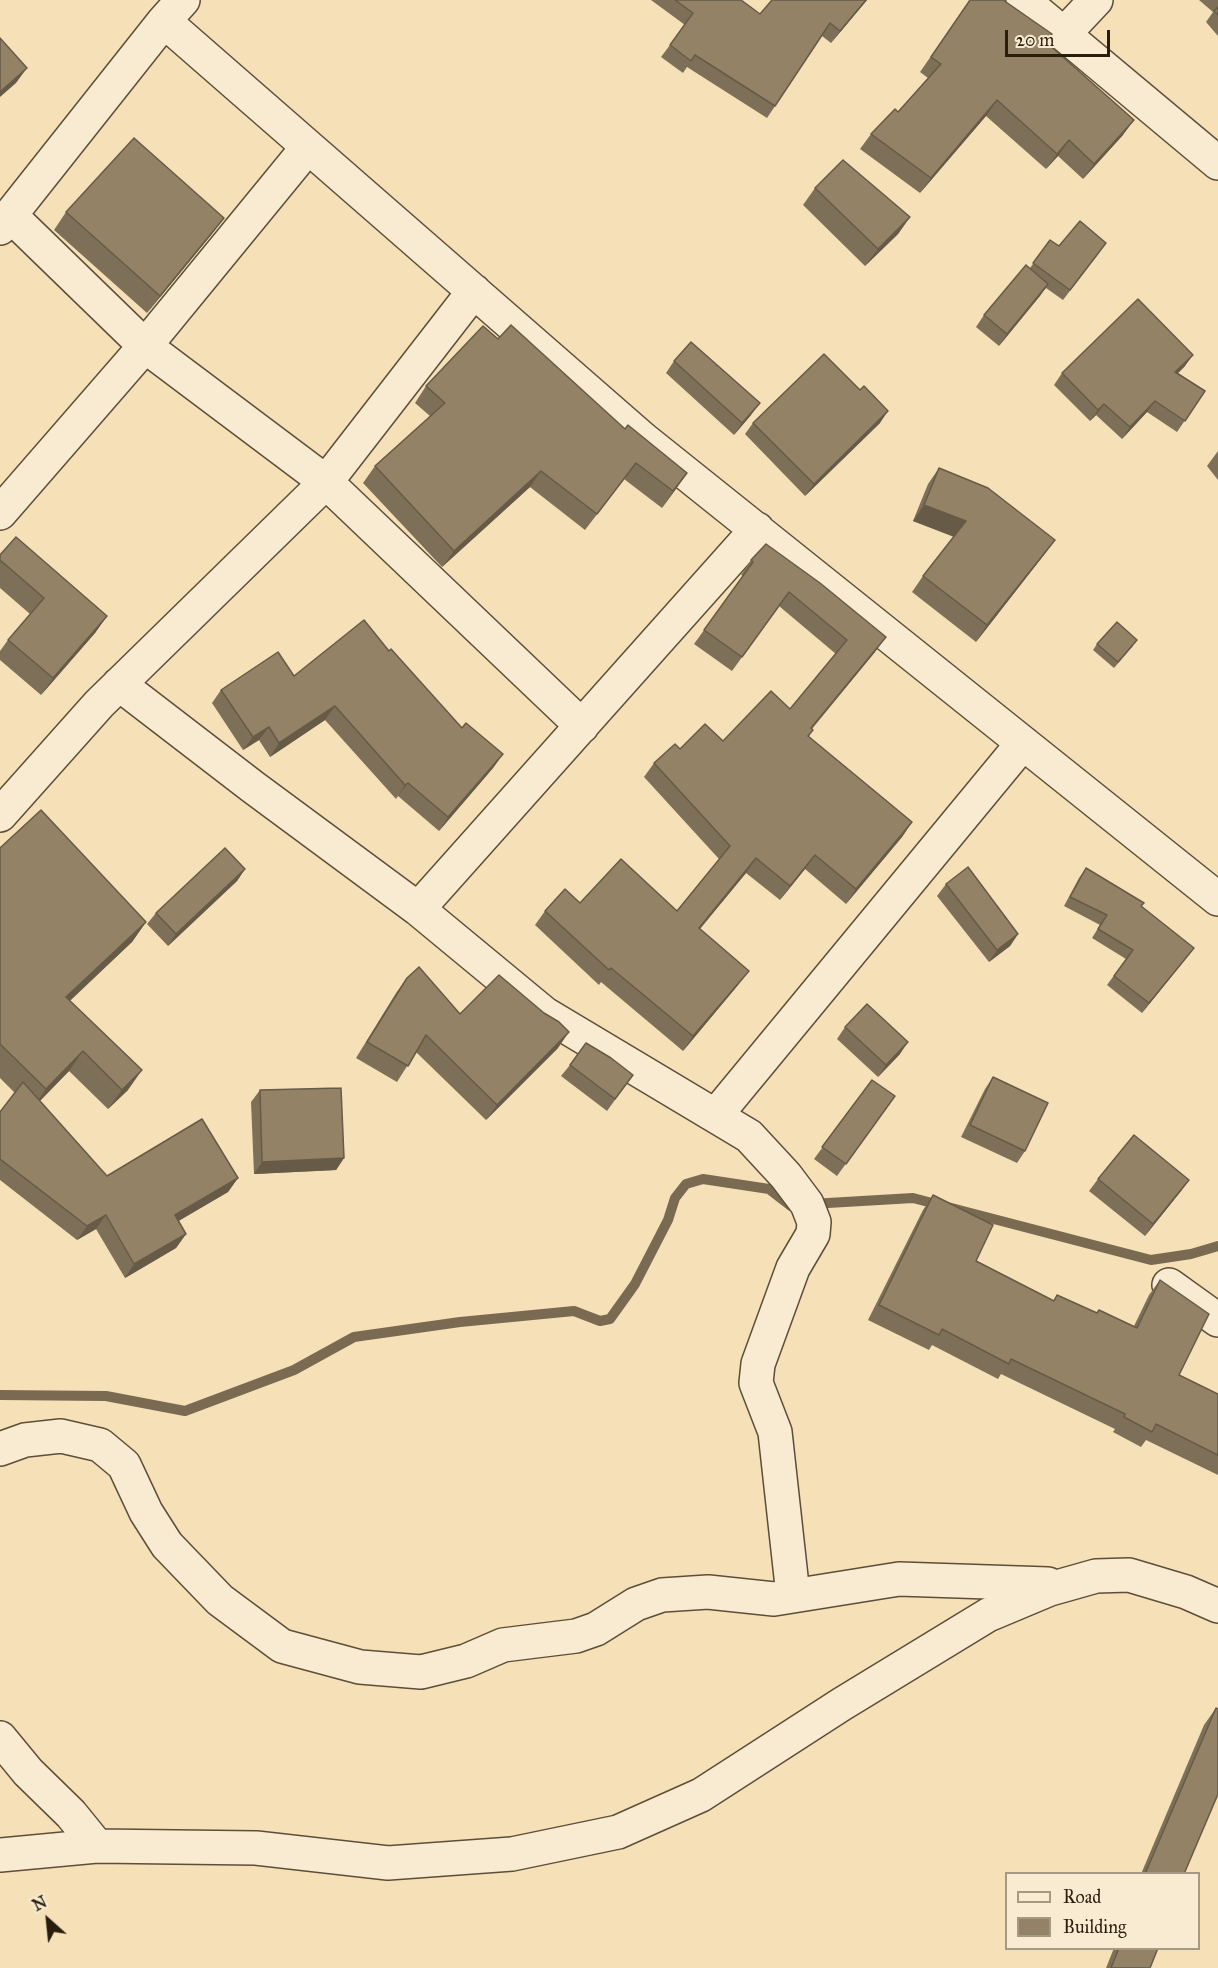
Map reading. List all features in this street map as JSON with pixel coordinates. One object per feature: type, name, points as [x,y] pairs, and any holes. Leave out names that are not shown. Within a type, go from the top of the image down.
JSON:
[{"type":"street","points":[[1023,0],[1218,163]]},
{"type":"street","points":[[1064,34],[1096,0]]},
{"type":"street","points":[[582,726],[326,482],[145,346],[5,221],[174,11],[308,147],[643,439],[1218,899]]},
{"type":"street","points":[[0,513],[145,346],[308,147]]},
{"type":"street","points":[[0,814],[99,704],[326,482],[474,291]]},
{"type":"street","points":[[418,909],[757,529]]},
{"type":"street","points":[[119,684],[418,909],[545,1014],[749,1136],[786,1176],[807,1204],[814,1222],[813,1234],[794,1268],[758,1364],[756,1383],[775,1432],[793,1595]]},
{"type":"street","points":[[716,1115],[1023,743]]},
{"type":"street","points":[[1169,1285],[1218,1320]]},
{"type":"street","points":[[0,1449],[25,1440],[61,1436],[100,1445],[124,1465],[146,1512],[167,1545],[220,1600],[282,1646],[360,1667],[422,1672],[466,1661],[503,1645],[576,1636],[596,1629],[636,1604],[662,1595],[708,1592],[774,1599],[899,1580],[1065,1585]]},
{"type":"street","points":[[0,1855],[97,1846],[256,1848],[388,1863],[512,1854],[618,1832],[702,1795],[842,1704],[988,1615],[1050,1589],[1096,1576],[1129,1575],[1186,1592],[1218,1606]]},
{"type":"street","points":[[0,1738],[28,1772],[71,1814],[97,1846]]},
{"type":"building","points":[[675,0],[741,0],[760,14],[772,0],[866,0],[840,31],[830,23],[775,106],[695,55],[691,61],[670,45],[693,13]]},
{"type":"building","points":[[970,0],[1003,0],[1052,34],[1046,42],[1134,120],[1094,164],[1069,140],[1057,154],[997,100],[931,178],[871,134],[895,109],[898,112],[941,64],[931,57]]},
{"type":"building","points":[[0,38],[27,68],[0,92]]},
{"type":"building","points":[[134,138],[224,218],[160,296],[66,212]]},
{"type":"building","points":[[843,160],[910,217],[878,249],[815,188]]},
{"type":"building","points":[[1080,221],[1106,243],[1070,290],[1033,263],[1050,240],[1059,246]]},
{"type":"building","points":[[1026,265],[1048,284],[1007,334],[984,315]]},
{"type":"building","points":[[1138,299],[1193,355],[1175,372],[1205,391],[1185,421],[1155,401],[1130,427],[1104,404],[1098,410],[1062,373]]},
{"type":"building","points":[[511,325],[625,429],[628,425],[687,473],[673,491],[636,463],[597,514],[541,471],[454,551],[375,466],[445,403],[426,386],[483,326],[498,339]]},
{"type":"building","points":[[691,342],[760,403],[742,423],[674,361]]},
{"type":"building","points":[[824,354],[860,390],[864,386],[888,411],[814,484],[753,423]]},
{"type":"building","points":[[939,468],[988,488],[1055,540],[987,625],[923,576],[966,521],[924,505]]},
{"type":"building","points":[[16,537],[107,616],[53,678],[8,640],[44,598],[0,560],[0,555]]},
{"type":"building","points":[[766,544],[820,583],[886,637],[811,728],[813,730],[808,736],[912,822],[856,889],[815,855],[790,886],[756,858],[699,928],[749,971],[693,1036],[611,968],[609,970],[545,911],[565,889],[580,903],[621,859],[677,911],[730,846],[654,763],[675,744],[680,749],[705,724],[723,741],[771,691],[790,709],[847,640],[789,592],[742,657],[704,630],[753,562],[751,560]]},
{"type":"building","points":[[364,620],[389,651],[391,649],[462,728],[466,723],[503,754],[448,817],[408,783],[405,785],[335,706],[279,743],[269,727],[253,737],[221,690],[278,652],[294,676]]},
{"type":"building","points":[[1117,622],[1137,640],[1118,662],[1097,644]]},
{"type":"building","points":[[41,810],[146,922],[66,997],[142,1070],[122,1090],[83,1051],[46,1089],[0,1044],[0,848]]},
{"type":"building","points":[[225,848],[245,869],[176,934],[156,913]]},
{"type":"building","points":[[968,867],[1018,934],[997,950],[946,884]]},
{"type":"building","points":[[1086,868],[1144,903],[1141,906],[1194,948],[1149,1003],[1114,976],[1133,950],[1098,929],[1107,915],[1070,897]]},
{"type":"building","points":[[419,967],[460,1014],[499,975],[569,1032],[497,1105],[426,1035],[408,1066],[367,1042],[407,978]]},
{"type":"building","points":[[867,1004],[908,1042],[886,1065],[845,1027]]},
{"type":"building","points":[[586,1043],[633,1075],[615,1099],[570,1065]]},
{"type":"building","points":[[993,1077],[1048,1103],[1025,1151],[970,1125]]},
{"type":"building","points":[[872,1080],[895,1096],[846,1164],[822,1147]]},
{"type":"building","points":[[23,1082],[107,1176],[202,1119],[238,1178],[175,1215],[186,1234],[134,1264],[106,1215],[87,1226],[0,1159],[0,1112]]},
{"type":"building","points":[[341,1088],[344,1158],[262,1162],[260,1090]]},
{"type":"building","points":[[1134,1135],[1189,1180],[1153,1224],[1098,1179]]},
{"type":"building","points":[[933,1195],[993,1225],[976,1261],[1054,1301],[1057,1295],[1097,1313],[1099,1310],[1137,1328],[1160,1280],[1209,1314],[1179,1375],[1218,1394],[1218,1455],[1156,1424],[1152,1432],[1124,1417],[1125,1414],[1011,1359],[1009,1364],[942,1329],[939,1335],[879,1305]]},
{"type":"building","points":[[1216,1708],[1218,1709],[1218,1794],[1185,1872],[1146,1872]]},
{"type":"building","points":[[1118,1950],[1157,1950],[1150,1968],[1111,1968]]},
{"type":"waterway","points":[[0,1395],[106,1396],[185,1411],[294,1370],[354,1337],[460,1322],[574,1311],[600,1321],[610,1319],[635,1284],[668,1220],[675,1198],[686,1184],[703,1179],[769,1189],[791,1206],[795,1205]]},
{"type":"waterway","points":[[811,1204],[913,1198],[1151,1260],[1191,1254],[1218,1246]]}]
